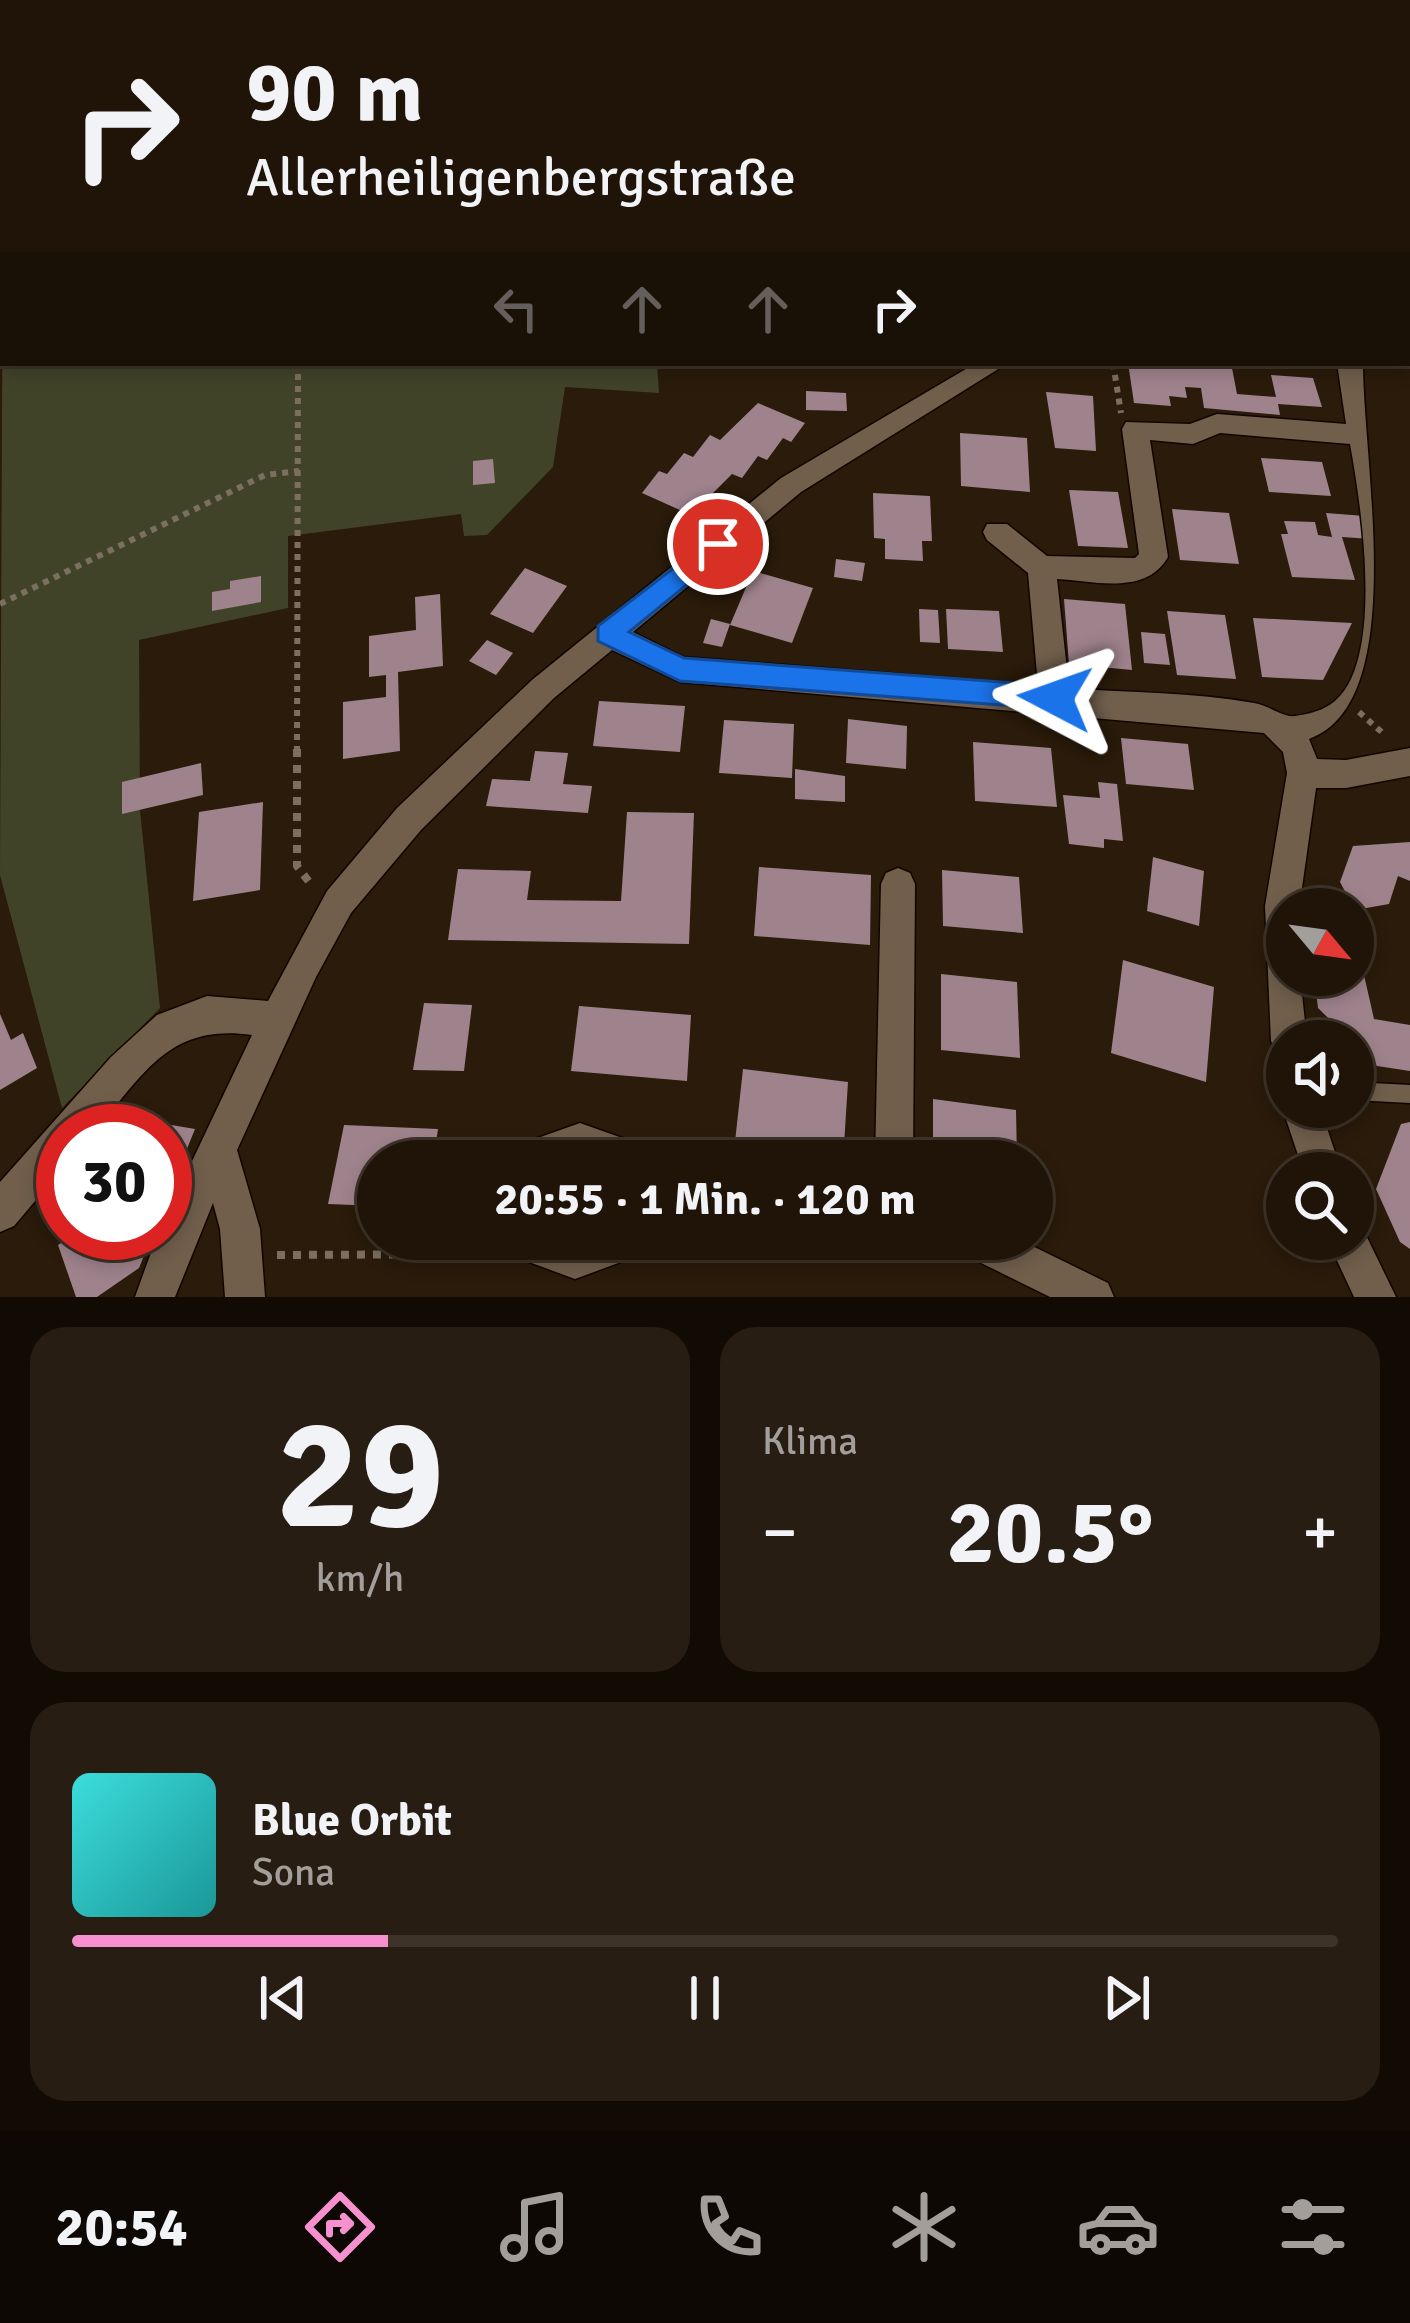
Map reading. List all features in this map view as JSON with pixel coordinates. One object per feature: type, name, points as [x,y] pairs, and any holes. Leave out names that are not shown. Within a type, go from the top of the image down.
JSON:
[{"type":"street","points":[[155,1297],[174,1243],[339,902],[409,819],[607,634],[791,485],[989,366]]},
{"type":"street","points":[[1287,731],[1336,718],[1373,687],[1386,657],[1394,615],[1394,558],[1362,435],[1350,366]]},
{"type":"street","points":[[997,532],[1042,568],[1130,571],[1153,562],[1154,530],[1136,429],[1193,434],[1217,423],[1362,435]]},
{"type":"street","points":[[1042,568],[1055,698]]},
{"type":"street","points":[[607,634],[680,669],[1214,710],[1264,718],[1287,731],[1299,749],[1304,773],[1281,871],[1277,957],[1286,1020]]},
{"type":"street","points":[[1304,773],[1346,774],[1410,761]]},
{"type":"street","points":[[894,1140],[898,884]]},
{"type":"street","points":[[95,1104],[135,1060],[181,1021],[225,1014],[279,1021]]},
{"type":"street","points":[[219,1154],[244,1256],[245,1297]]},
{"type":"street","points":[[0,1212],[36,1170]]},
{"type":"street","points":[[1018,1260],[1094,1297]]},
{"type":"street","points":[[1358,1260],[1376,1297]]},
{"type":"lane","points":[[1374,1092],[1410,1094]]},
{"type":"path","points":[[298,366],[297,866],[308,884],[339,902]]},
{"type":"path","points":[[1113,366],[1121,414]]},
{"type":"path","points":[[0,604],[265,475],[299,472]]},
{"type":"path","points":[[244,1256],[357,1255]]},
{"type":"green space","points":[[2,366],[657,366],[659,393],[565,387],[553,467],[487,535],[464,536],[461,514],[288,536],[288,608],[139,640],[140,810],[160,1008],[61,1104],[0,875]]},
{"type":"building","points":[[1128,366],[1190,366],[1232,368],[1237,394],[1276,397],[1271,375],[1313,378],[1322,407],[1278,404],[1280,415],[1204,408],[1201,388],[1185,387],[1187,398],[1169,396],[1171,406],[1134,403]]},
{"type":"building","points":[[806,391],[846,393],[847,411],[806,410]]},
{"type":"building","points":[[1046,392],[1093,396],[1096,451],[1055,448]]},
{"type":"building","points":[[758,403],[805,423],[791,442],[783,438],[767,460],[758,456],[742,478],[732,474],[691,515],[642,493],[659,471],[667,474],[684,453],[693,457],[710,435],[720,440]]},
{"type":"building","points":[[960,433],[1027,438],[1030,492],[961,486]]},
{"type":"building","points":[[1261,458],[1322,462],[1331,496],[1269,492]]},
{"type":"building","points":[[493,459],[495,483],[473,485],[473,461]]},
{"type":"building","points":[[1069,490],[1118,492],[1128,548],[1078,546]]},
{"type":"building","points":[[873,493],[930,496],[932,541],[922,541],[923,561],[885,559],[885,539],[874,538]]},
{"type":"building","points":[[1172,509],[1229,513],[1239,564],[1180,560]]},
{"type":"building","points":[[1326,513],[1365,516],[1371,539],[1342,537],[1355,580],[1292,577],[1281,534],[1288,534],[1284,521],[1315,522],[1318,535],[1332,537]]},
{"type":"building","points":[[836,559],[865,563],[862,581],[834,577]]},
{"type":"building","points":[[525,568],[567,586],[533,633],[490,614]]},
{"type":"building","points":[[753,571],[813,588],[792,643],[730,625]]},
{"type":"building","points":[[261,576],[261,602],[212,611],[212,592],[230,589],[230,581]]},
{"type":"building","points":[[440,594],[443,666],[398,672],[400,751],[343,759],[343,702],[386,697],[386,675],[369,677],[369,636],[416,630],[415,597]]},
{"type":"building","points":[[1064,599],[1125,604],[1132,670],[1069,664]]},
{"type":"building","points":[[919,609],[938,610],[940,643],[920,642]]},
{"type":"building","points":[[946,609],[999,611],[1003,652],[948,649]]},
{"type":"building","points":[[1167,611],[1225,615],[1236,679],[1177,675]]},
{"type":"building","points":[[1253,618],[1352,623],[1323,680],[1262,677]]},
{"type":"building","points":[[711,619],[730,624],[722,647],[703,643]]},
{"type":"building","points":[[1141,632],[1165,634],[1170,665],[1144,663]]},
{"type":"building","points":[[487,640],[513,653],[496,675],[469,661]]},
{"type":"building","points":[[599,701],[685,706],[680,752],[593,746]]},
{"type":"building","points":[[848,719],[907,726],[906,769],[846,763]]},
{"type":"building","points":[[724,720],[794,724],[792,778],[719,773]]},
{"type":"building","points":[[1121,738],[1188,744],[1194,790],[1126,784]]},
{"type":"building","points":[[973,742],[1051,748],[1057,807],[975,801]]},
{"type":"building","points":[[535,751],[568,753],[563,784],[592,786],[588,813],[486,806],[492,779],[530,781]]},
{"type":"building","points":[[201,763],[203,795],[122,814],[122,782]]},
{"type":"building","points":[[795,769],[845,776],[845,802],[795,799]]},
{"type":"building","points":[[1098,782],[1117,784],[1123,841],[1104,839],[1104,848],[1069,844],[1063,795],[1100,798]]},
{"type":"building","points":[[263,802],[260,890],[193,901],[199,812]]},
{"type":"building","points":[[627,812],[694,813],[689,944],[448,940],[458,869],[531,871],[527,900],[621,901]]},
{"type":"building","points":[[1410,842],[1410,881],[1398,876],[1389,904],[1374,907],[1374,888],[1343,888],[1340,882],[1353,846]]},
{"type":"building","points":[[1153,857],[1204,871],[1199,926],[1147,911]]},
{"type":"building","points":[[759,867],[871,875],[870,945],[754,936]]},
{"type":"building","points":[[942,870],[1019,877],[1023,933],[943,926]]},
{"type":"building","points":[[1123,960],[1214,987],[1206,1082],[1111,1053]]},
{"type":"building","points":[[941,974],[1017,982],[1020,1058],[941,1050]]},
{"type":"building","points":[[1317,996],[1369,996],[1374,1019],[1410,1025],[1410,1071],[1374,1063],[1374,1020],[1330,1020],[1318,1008]]},
{"type":"building","points":[[424,1003],[472,1005],[464,1071],[413,1070]]},
{"type":"building","points":[[579,1006],[691,1015],[687,1081],[571,1071]]},
{"type":"building","points":[[0,1014],[11,1040],[23,1033],[37,1068],[0,1090]]},
{"type":"building","points":[[743,1069],[848,1082],[844,1140],[735,1140]]},
{"type":"building","points":[[933,1099],[1016,1110],[1017,1140],[933,1140]]},
{"type":"building","points":[[1410,1122],[1410,1249],[1400,1242],[1376,1189],[1401,1124]]},
{"type":"building","points":[[344,1125],[438,1129],[436,1140],[357,1140],[357,1205],[328,1204]]},
{"type":"building","points":[[63,1260],[142,1260],[139,1268],[97,1297],[76,1297]]},
{"type":"route","points":[[718,544],[607,634],[680,669],[1055,698]]}]
